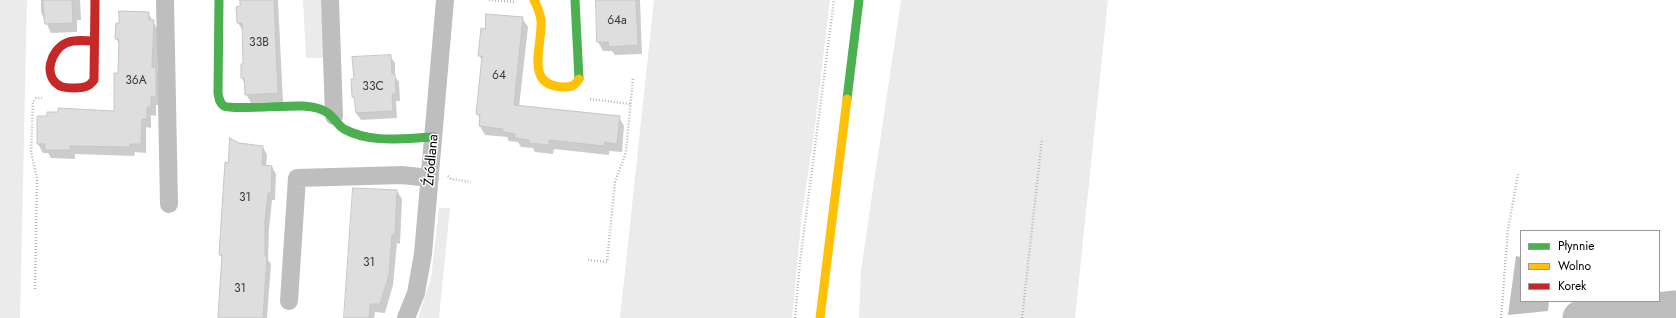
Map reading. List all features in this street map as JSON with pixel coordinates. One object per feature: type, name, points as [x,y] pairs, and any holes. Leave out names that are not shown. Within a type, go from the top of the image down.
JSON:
[{"type":"street","points":[[94,41],[68,42],[60,46],[54,52],[50,67],[51,75],[58,85],[62,87],[84,88],[92,84],[94,80],[95,0]]},
{"type":"street","points":[[166,0],[169,204]]},
{"type":"street","points":[[219,0],[218,93],[221,105],[231,108],[309,106],[323,109],[334,116],[342,128],[354,134],[374,139],[434,137]]},
{"type":"street","points":[[330,0],[334,116]]},
{"type":"street","name":"Źródlana","points":[[406,318],[416,293],[424,254],[445,0]]},
{"type":"street","points":[[534,0],[540,13],[541,20],[538,60],[539,76],[546,85],[559,88],[573,86],[578,83],[580,77],[575,0]]},
{"type":"street","points":[[820,318],[859,0]]},
{"type":"street","points":[[289,301],[297,178],[402,175],[430,178]]},
{"type":"path","points":[[795,318],[800,262],[834,0]]},
{"type":"path","points":[[588,260],[607,262],[615,182],[626,152],[633,78]]},
{"type":"path","points":[[35,289],[37,179],[31,151],[33,102],[36,98],[47,98]]},
{"type":"path","points":[[1022,318],[1042,139]]},
{"type":"path","points":[[1501,318],[1508,230],[1518,174]]},
{"type":"shaded area","points":[[0,0],[27,0],[20,318],[0,318]]},
{"type":"shaded area","points":[[303,0],[321,0],[324,58],[306,58]]},
{"type":"shaded area","points":[[654,0],[830,0],[814,134],[802,214],[792,318],[620,318]]},
{"type":"shaded area","points":[[901,0],[1108,0],[1075,318],[859,318],[861,270]]},
{"type":"shaded area","points":[[439,208],[450,208],[439,318],[418,318],[431,278]]},
{"type":"shaded area","points":[[1516,256],[1520,257],[1520,302],[1549,302],[1548,311],[1508,315]]},
{"type":"building","points":[[43,0],[72,0],[73,23],[45,24]]},
{"type":"building","points":[[240,0],[274,0],[278,93],[245,95],[244,78],[241,78],[241,64],[243,64],[242,23],[237,23],[236,7],[240,6]]},
{"type":"building","points":[[596,0],[636,0],[638,45],[609,47],[608,42],[597,42]]},
{"type":"building","points":[[119,11],[149,12],[149,20],[154,20],[152,67],[156,67],[156,97],[151,97],[151,107],[147,107],[147,119],[142,119],[141,144],[130,144],[130,147],[70,146],[70,150],[45,150],[45,144],[37,144],[37,116],[47,116],[47,112],[58,112],[58,108],[114,111],[114,73],[118,73],[119,39],[115,39],[116,23],[119,23]]},
{"type":"building","points":[[486,14],[523,17],[514,105],[620,116],[617,144],[605,142],[604,146],[549,140],[549,145],[529,143],[529,140],[515,138],[515,134],[503,132],[503,129],[479,126],[480,115],[476,114],[482,56],[478,56],[481,28],[485,29]]},
{"type":"building","points":[[391,55],[392,74],[395,74],[396,94],[392,94],[393,111],[356,113],[354,97],[352,97],[351,79],[354,79],[352,57]]},
{"type":"building","points":[[230,138],[239,143],[263,146],[262,165],[272,166],[271,193],[268,193],[265,221],[265,256],[267,256],[263,318],[218,318],[222,255],[219,255],[225,162],[228,163]]},
{"type":"building","points":[[353,188],[397,190],[395,235],[392,235],[389,275],[380,304],[370,304],[369,318],[344,318]]},
{"type":"waterway","points":[[1580,318],[1676,308]]},
{"type":"traffic: fast","points":[[219,0],[218,93],[222,105],[238,108],[296,106],[312,107],[327,112],[344,129],[365,137],[388,139],[434,137]]},
{"type":"traffic: fast","points":[[575,0],[579,79]]},
{"type":"traffic: fast","points":[[847,99],[859,0]]},
{"type":"traffic: slow","points":[[534,0],[541,20],[538,63],[539,72],[543,80],[551,85],[569,87],[573,86],[579,79]]},
{"type":"traffic: slow","points":[[820,318],[847,99]]},
{"type":"traffic: jam","points":[[94,41],[73,41],[66,43],[56,51],[50,70],[54,82],[63,87],[78,88],[88,86],[94,80],[95,0]]}]
